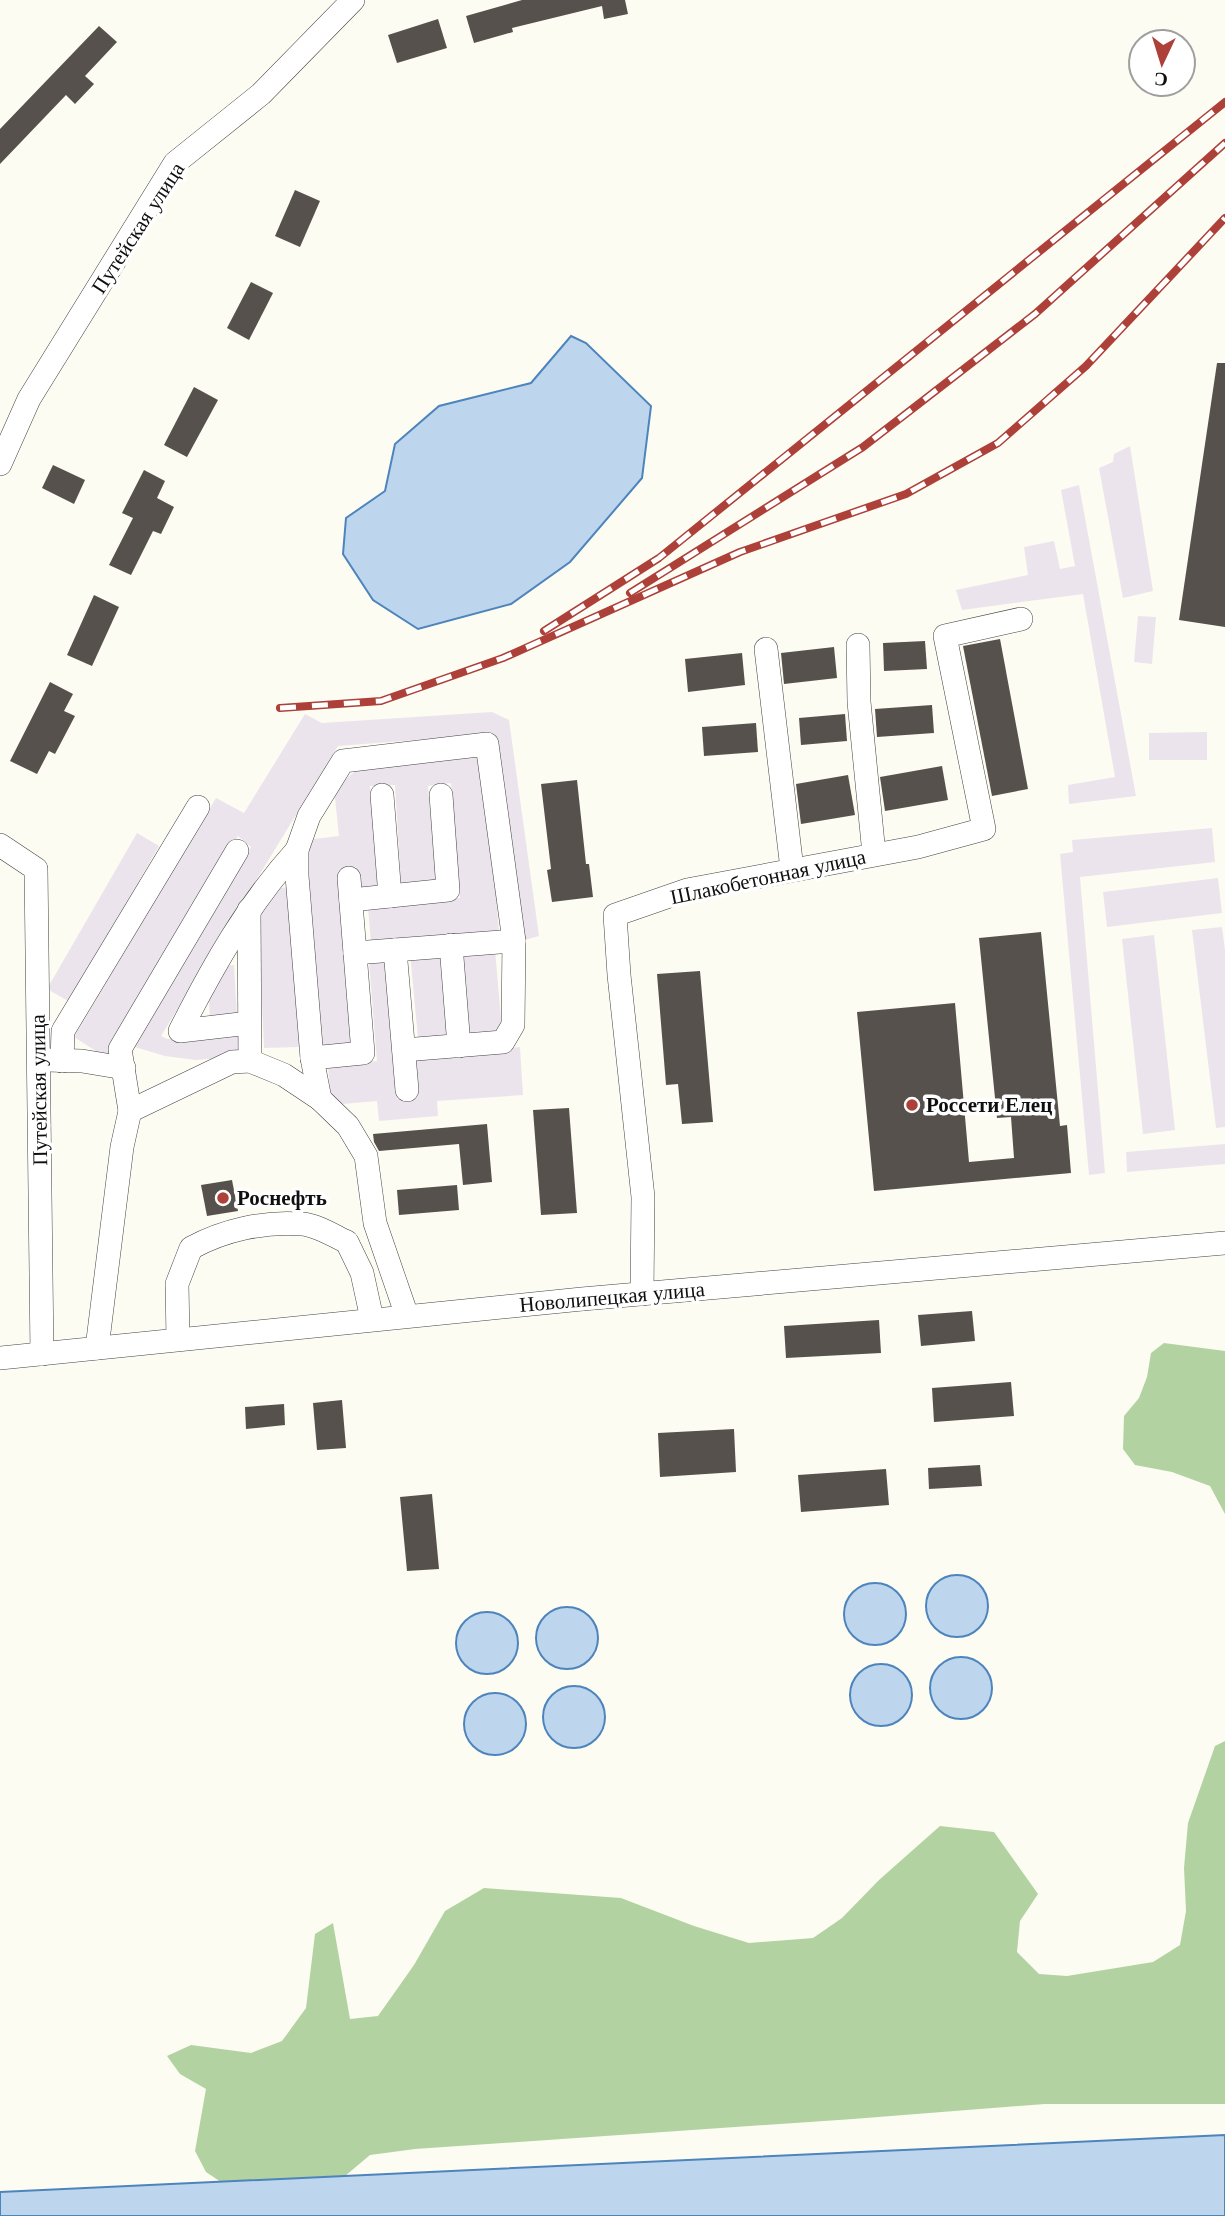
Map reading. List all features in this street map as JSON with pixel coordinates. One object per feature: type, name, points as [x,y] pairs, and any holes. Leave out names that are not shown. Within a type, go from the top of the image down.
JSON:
[{"type":"street","name":"Путейская улица","points":[[0,464],[29,399],[175,163],[261,94],[353,0]]},
{"type":"street","name":"Шлакобетонная улица","points":[[642,1294],[643,1197],[615,915],[687,890],[918,847],[984,829],[945,636],[1021,619]]},
{"type":"street","points":[[858,645],[859,702],[874,855]]},
{"type":"street","points":[[766,649],[792,869]]},
{"type":"street","points":[[248,1023],[180,1031],[213,966],[249,910],[297,850],[309,816],[343,761],[487,744],[514,940],[513,1025],[503,1042],[404,1051]]},
{"type":"street","points":[[382,795],[390,896]]},
{"type":"street","points":[[312,1058],[363,1053],[350,889],[390,896],[448,890],[441,795]]},
{"type":"street","points":[[62,1060],[63,1031],[198,807]]},
{"type":"street","name":"Путейская улица","points":[[0,845],[36,869],[42,1354]]},
{"type":"street","points":[[297,850],[312,1058],[320,1099]]},
{"type":"street","points":[[97,1348],[122,1147],[130,1111],[121,1049],[237,851]]},
{"type":"street","points":[[249,910],[250,1061]]},
{"type":"street","points":[[355,953],[514,940]]},
{"type":"street","points":[[451,945],[458,1046]]},
{"type":"street","points":[[395,950],[407,1090]]},
{"type":"street","points":[[38,1060],[82,1061],[124,1068]]},
{"type":"street","points":[[130,1111],[232,1062],[250,1061],[284,1075],[320,1099],[348,1126],[366,1156],[375,1223],[407,1315]]},
{"type":"street","points":[[178,1339],[177,1284],[191,1248],[214,1236],[250,1227],[303,1224],[347,1242],[362,1273],[372,1319]]},
{"type":"street","name":"Новолипецкая улица","points":[[0,1358],[407,1315],[1225,1243]]},
{"type":"shaded area","points":[[1130,446],[1153,591],[1123,598],[1099,468],[1113,462],[1114,454]]},
{"type":"shaded area","points":[[1079,485],[1136,796],[1069,804],[1068,785],[1115,777],[1083,594],[962,610],[956,590],[1028,575],[1024,547],[1054,541],[1060,569],[1075,566],[1061,490]]},
{"type":"shaded area","points":[[1138,616],[1156,617],[1152,664],[1134,662]]},
{"type":"shaded area","points":[[492,712],[509,720],[539,936],[525,940],[495,734],[338,746],[161,1036],[167,1039],[240,1035],[241,1056],[196,1060],[165,1056],[135,1047],[136,1039],[251,847],[238,836],[107,1058],[74,1037],[216,798],[244,813],[305,714],[322,723]]},
{"type":"shaded area","points":[[1207,732],[1207,760],[1149,760],[1149,733]]},
{"type":"shaded area","points":[[485,755],[499,933],[371,942],[368,908],[460,898],[451,783],[428,786],[436,881],[401,885],[395,785],[370,786],[381,888],[358,891],[356,867],[341,870],[352,1048],[319,1049],[306,840],[339,836],[334,789],[366,762]]},
{"type":"shaded area","points":[[1212,828],[1215,862],[1080,877],[1105,1173],[1089,1175],[1060,854],[1073,852],[1072,840]]},
{"type":"shaded area","points":[[137,833],[159,846],[70,1002],[47,989]]},
{"type":"shaded area","points":[[1218,878],[1222,913],[1107,927],[1103,892]]},
{"type":"shaded area","points":[[288,887],[299,1047],[264,1048],[258,907],[274,889]]},
{"type":"shaded area","points":[[1222,927],[1225,950],[1225,1127],[1216,1128],[1192,930]]},
{"type":"shaded area","points":[[1154,935],[1175,1130],[1143,1134],[1122,939]]},
{"type":"shaded area","points":[[495,949],[502,1031],[468,1034],[461,952]]},
{"type":"shaded area","points":[[443,951],[450,1036],[418,1038],[410,953]]},
{"type":"shaded area","points":[[386,959],[397,1099],[417,1098],[414,1055],[520,1047],[523,1095],[437,1101],[438,1116],[379,1121],[377,1101],[331,1105],[328,1065],[377,1061],[369,961]]},
{"type":"shaded area","points":[[234,965],[237,1017],[210,1019],[208,985],[219,984],[218,966]]},
{"type":"shaded area","points":[[1225,1144],[1225,1164],[1127,1172],[1126,1152]]},
{"type":"green space","points":[[1164,1343],[1225,1351],[1225,1514],[1210,1486],[1172,1472],[1135,1465],[1123,1449],[1124,1416],[1139,1398],[1147,1377],[1151,1353]]},
{"type":"green space","points":[[1225,1741],[1225,2104],[1045,2104],[415,2149],[370,2155],[345,2176],[221,2182],[206,2172],[195,2151],[206,2089],[180,2074],[167,2056],[191,2045],[251,2053],[282,2041],[306,2008],[315,1934],[333,1923],[350,2019],[378,2016],[414,1965],[445,1911],[484,1888],[621,1898],[694,1926],[749,1943],[813,1938],[842,1918],[879,1880],[940,1826],[994,1832],[1038,1894],[1020,1921],[1017,1952],[1039,1974],[1067,1976],[1153,1962],[1180,1945],[1186,1911],[1184,1868],[1188,1823],[1215,1746]]},
{"type":"water","points":[[571,336],[586,343],[651,406],[642,478],[570,562],[511,604],[418,629],[373,600],[343,554],[346,518],[385,491],[395,444],[439,406],[531,383]]},
{"type":"water","points":[[957,1575],[979,1584],[988,1606],[979,1628],[957,1637],[935,1628],[926,1606],[935,1584]]},
{"type":"water","points":[[875,1583],[897,1592],[906,1614],[897,1636],[875,1645],[853,1636],[844,1614],[853,1592]]},
{"type":"water","points":[[567,1607],[589,1616],[598,1638],[589,1660],[567,1669],[545,1660],[536,1638],[545,1616]]},
{"type":"water","points":[[487,1612],[509,1621],[518,1643],[509,1665],[487,1674],[465,1665],[456,1643],[465,1621]]},
{"type":"water","points":[[961,1657],[983,1666],[992,1688],[983,1710],[961,1719],[939,1710],[930,1688],[939,1666]]},
{"type":"water","points":[[881,1664],[903,1673],[912,1695],[903,1717],[881,1726],[859,1717],[850,1695],[859,1673]]},
{"type":"water","points":[[574,1686],[596,1695],[605,1717],[596,1739],[574,1748],[552,1739],[543,1717],[552,1695]]},
{"type":"water","points":[[495,1693],[517,1702],[526,1724],[517,1746],[495,1755],[473,1746],[464,1724],[473,1702]]},
{"type":"water","points":[[1225,2135],[1225,2216],[0,2216],[0,2192]]},
{"type":"building","points":[[522,0],[625,0],[628,14],[604,19],[602,6],[512,28],[513,32],[474,43],[466,16]]},
{"type":"building","points":[[438,19],[447,48],[397,63],[388,35]]},
{"type":"building","points":[[99,26],[117,42],[85,76],[94,84],[75,104],[66,95],[0,164],[0,129]]},
{"type":"building","points":[[295,190],[320,201],[300,247],[275,236]]},
{"type":"building","points":[[251,282],[273,293],[249,340],[227,328]]},
{"type":"building","points":[[1217,363],[1225,363],[1225,627],[1179,620]]},
{"type":"building","points":[[194,387],[218,400],[187,457],[164,445]]},
{"type":"building","points":[[53,465],[85,480],[74,504],[42,488]]},
{"type":"building","points":[[144,470],[165,481],[157,498],[174,507],[161,534],[153,531],[131,575],[109,565],[133,518],[122,513]]},
{"type":"building","points":[[94,595],[119,607],[92,666],[67,655]]},
{"type":"building","points":[[1000,639],[1028,789],[992,796],[963,646]]},
{"type":"building","points":[[925,641],[927,669],[884,671],[883,643]]},
{"type":"building","points":[[834,647],[837,678],[784,684],[781,653]]},
{"type":"building","points":[[742,653],[745,685],[688,692],[685,659]]},
{"type":"building","points":[[50,682],[73,694],[64,711],[75,716],[55,754],[49,751],[37,774],[10,761]]},
{"type":"building","points":[[932,705],[934,733],[877,737],[875,709]]},
{"type":"building","points":[[845,714],[847,741],[801,745],[799,718]]},
{"type":"building","points":[[756,723],[758,752],[704,756],[702,727]]},
{"type":"building","points":[[942,766],[948,800],[885,811],[880,777]]},
{"type":"building","points":[[848,775],[855,815],[801,824],[796,784]]},
{"type":"building","points":[[577,780],[586,864],[589,864],[593,897],[552,902],[541,784]]},
{"type":"building","points":[[1041,932],[1060,1126],[1067,1125],[1071,1173],[874,1191],[857,1012],[955,1003],[969,1162],[1014,1158],[1011,1117],[997,1118],[979,938]]},
{"type":"building","points":[[700,971],[713,1122],[682,1124],[678,1084],[666,1085],[657,974]]},
{"type":"building","points":[[569,1108],[577,1213],[541,1215],[533,1110]]},
{"type":"building","points":[[487,1124],[492,1182],[463,1185],[459,1144],[379,1151],[373,1134]]},
{"type":"building","points":[[232,1180],[238,1211],[207,1216],[201,1185]]},
{"type":"building","points":[[457,1185],[459,1210],[399,1215],[397,1190]]},
{"type":"building","points":[[972,1311],[975,1341],[921,1346],[918,1315]]},
{"type":"building","points":[[879,1320],[881,1353],[786,1358],[784,1326]]},
{"type":"building","points":[[1011,1382],[1014,1416],[934,1422],[932,1388]]},
{"type":"building","points":[[342,1400],[346,1448],[317,1450],[313,1403]]},
{"type":"building","points":[[284,1404],[285,1425],[246,1429],[245,1407]]},
{"type":"building","points":[[734,1429],[736,1472],[660,1477],[658,1433]]},
{"type":"building","points":[[980,1465],[982,1486],[929,1489],[928,1468]]},
{"type":"building","points":[[886,1469],[889,1505],[801,1512],[798,1475]]},
{"type":"building","points":[[432,1494],[439,1569],[407,1571],[400,1497]]},
{"type":"railway","points":[[544,631],[659,558],[1225,102]]},
{"type":"railway","points":[[630,593],[863,447],[1035,314],[1225,143]]},
{"type":"railway","points":[[280,708],[381,701],[503,658],[740,552],[906,494],[998,443],[1086,366],[1225,218]]},
{"type":"place","name":"Россети Елец","points":[[912,1105]]},
{"type":"place","name":"Роснефть","points":[[223,1198]]}]
